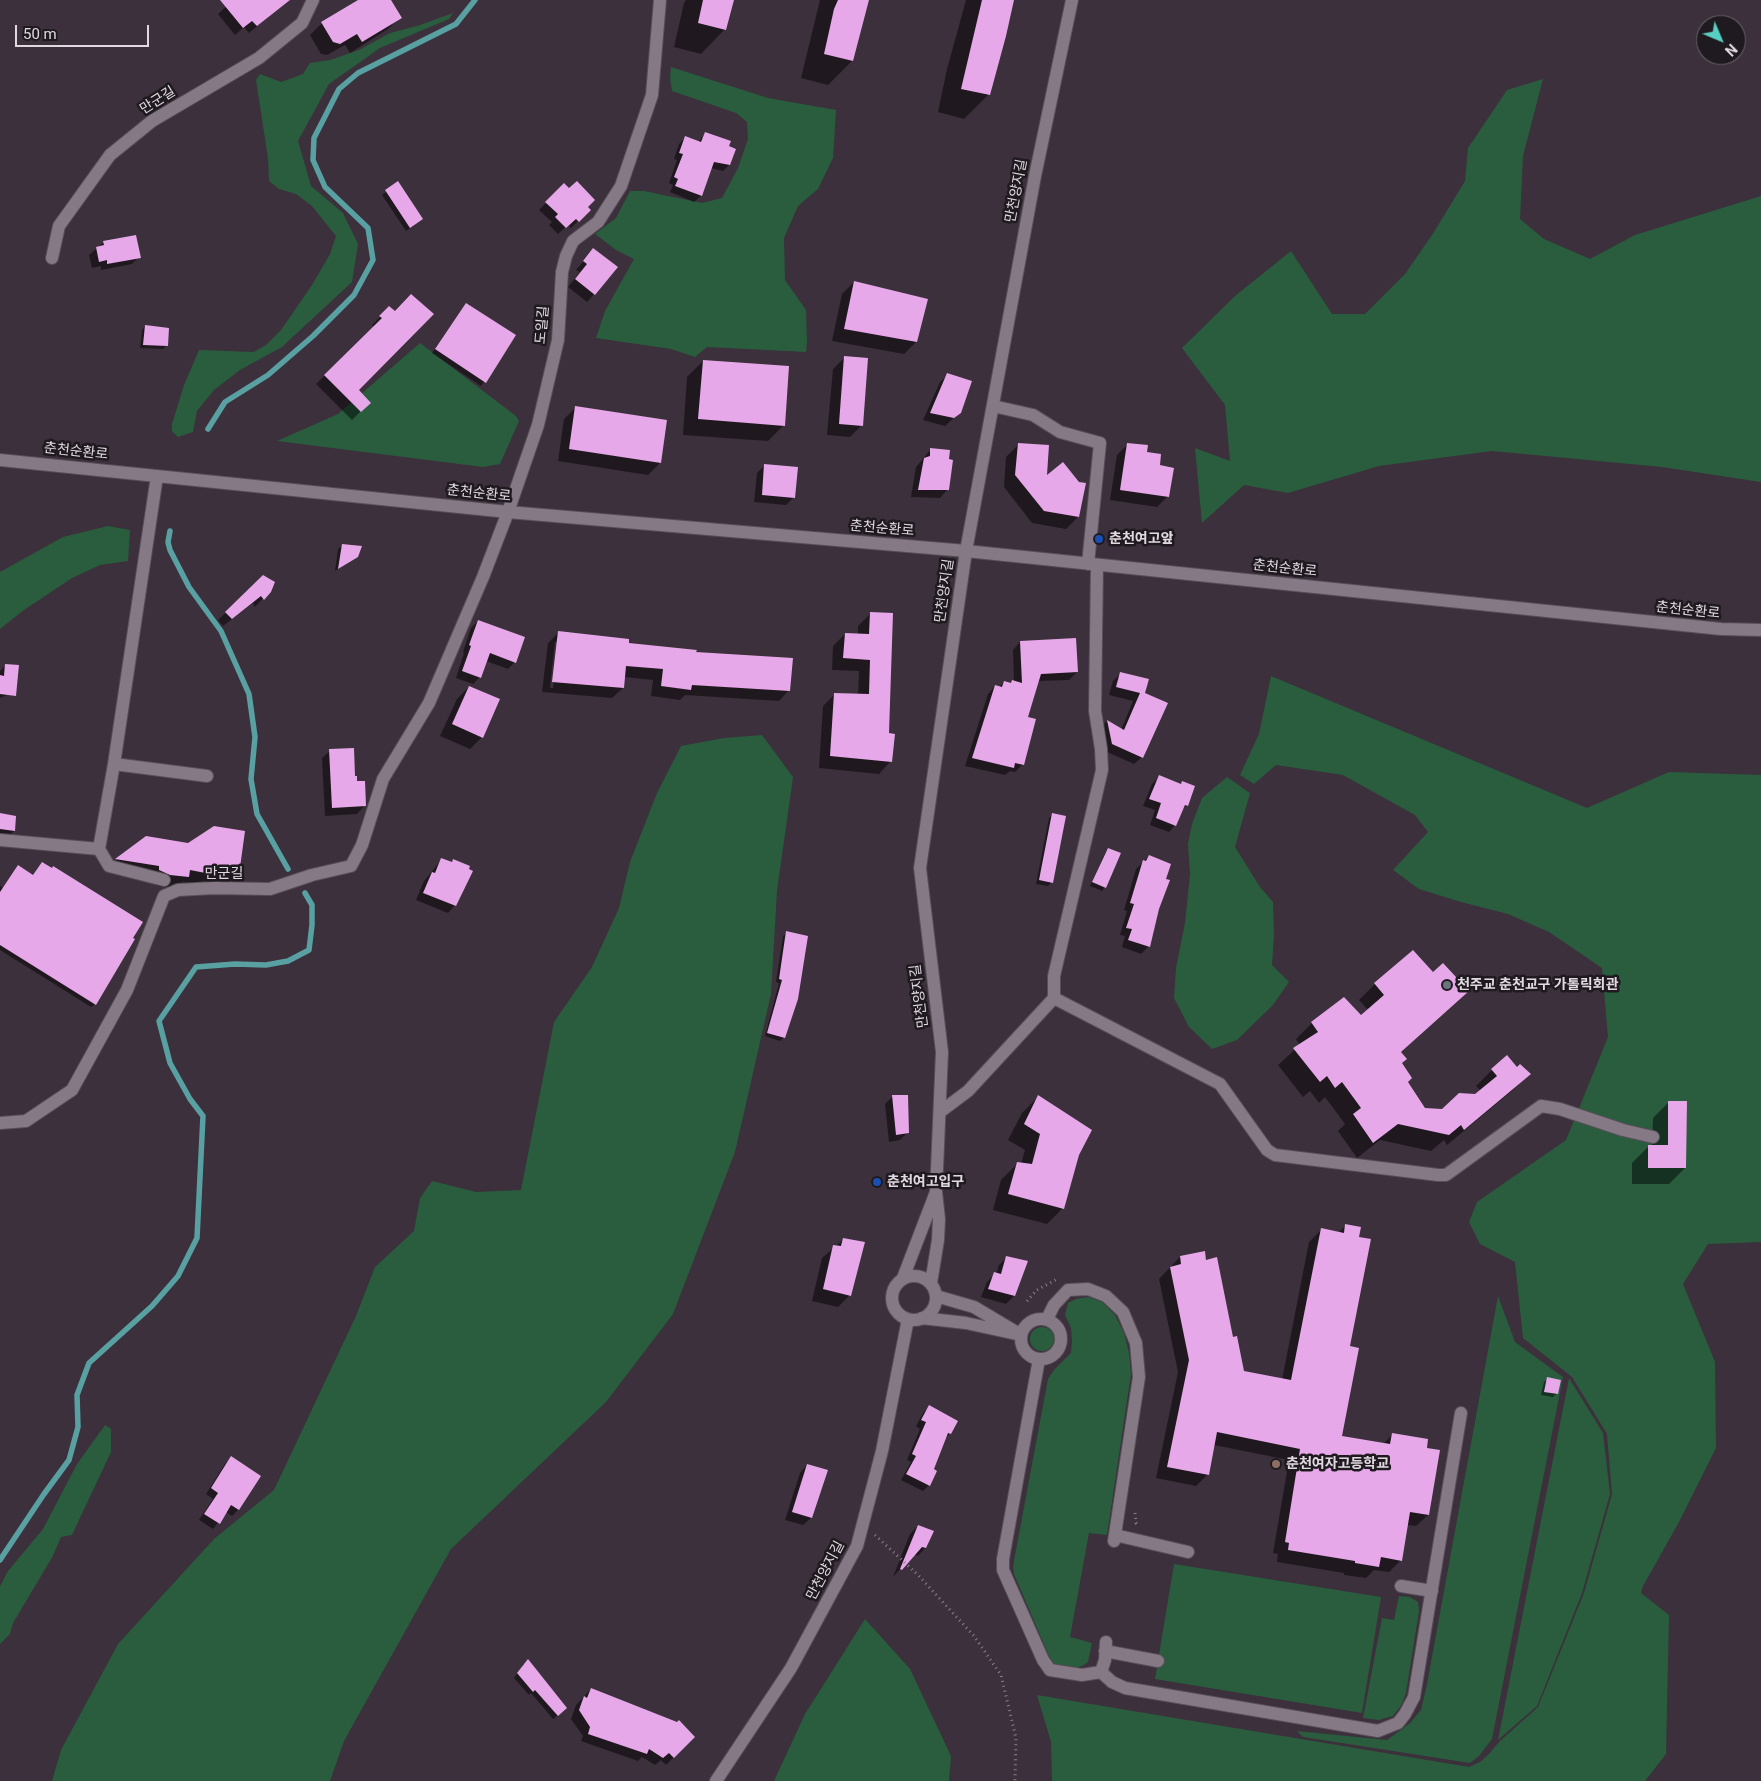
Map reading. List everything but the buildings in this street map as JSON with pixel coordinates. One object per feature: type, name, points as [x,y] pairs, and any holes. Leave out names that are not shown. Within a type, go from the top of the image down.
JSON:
[{"type":"street","name":"만군길","points":[[52,258],[60,226],[110,155],[152,121],[259,58],[302,23],[313,0]]},
{"type":"street","name":"도일길","points":[[447,662],[508,512],[538,425],[558,340],[562,272],[566,256],[572,241],[598,222],[621,186],[652,95],[660,0]]},
{"type":"street","name":"만천양지길","points":[[936,1192],[942,1052],[920,868],[966,551],[1034,186],[1072,0]]},
{"type":"street","points":[[940,1112],[968,1091],[1054,998],[1054,976],[1102,770],[1101,748],[1095,711],[1093,564],[1100,443],[1060,432],[1034,415],[993,406]]},
{"type":"street","name":"춘천순환로","points":[[0,460],[508,512],[966,551],[1721,629],[1761,630]]},
{"type":"street","points":[[157,476],[114,764],[99,849],[109,866],[164,880]]},
{"type":"street","name":"만군길","points":[[0,1123],[26,1121],[72,1090],[127,990],[164,896],[178,890],[214,888],[270,889],[312,874],[351,866],[362,845],[383,779],[429,703],[447,662]]},
{"type":"street","points":[[114,764],[207,776]]},
{"type":"street","points":[[0,840],[99,849]]},
{"type":"street","points":[[1054,998],[1220,1084],[1267,1150],[1275,1155],[1446,1175],[1541,1106],[1560,1109],[1623,1130],[1653,1137]]},
{"type":"street","points":[[936,1192],[903,1278],[893,1289],[892,1304],[901,1316],[908,1319],[922,1318],[966,1323],[1021,1335]]},
{"type":"street","points":[[922,1318],[933,1310],[936,1296],[931,1284],[938,1240],[939,1219],[936,1192]]},
{"type":"street","points":[[903,1278],[918,1276],[931,1284]]},
{"type":"street","points":[[1047,1319],[1054,1305],[1068,1290],[1088,1288],[1106,1296],[1123,1312],[1136,1343],[1139,1377],[1114,1538],[1188,1552]]},
{"type":"street","points":[[936,1296],[974,1307],[1021,1335]]},
{"type":"street","name":"만천양지길","points":[[716,1781],[791,1668],[857,1546],[882,1451],[908,1319]]},
{"type":"street","points":[[1047,1319],[1057,1326],[1061,1338],[1060,1344],[1052,1355],[1039,1359],[1027,1353],[1021,1341],[1021,1335],[1028,1323],[1034,1320],[1047,1319]]},
{"type":"street","points":[[1039,1359],[1003,1559],[1003,1570],[1043,1660],[1050,1670],[1082,1675],[1101,1672]]},
{"type":"street","points":[[1101,1672],[1112,1682],[1125,1688],[1378,1730],[1398,1723],[1414,1697],[1461,1413]]},
{"type":"street","points":[[1401,1586],[1432,1590]]},
{"type":"street","points":[[1101,1672],[1105,1660],[1106,1646],[1158,1661]]},
{"type":"path","points":[[864,1520],[880,1540],[918,1575],[974,1636],[1001,1675],[1016,1738],[1015,1781]]},
{"type":"green space","points":[[453,13],[449,19],[380,48],[329,84],[298,141],[311,186],[343,213],[358,244],[352,282],[282,347],[240,370],[214,390],[197,411],[193,432],[178,437],[172,431],[172,424],[184,385],[199,350],[254,352],[266,345],[281,330],[312,285],[330,254],[336,236],[312,206],[296,194],[279,189],[269,181],[268,158],[256,80],[260,74],[281,82],[303,74],[310,63],[330,60],[359,50],[390,33]]},
{"type":"green space","points":[[671,67],[768,98],[836,110],[833,158],[818,189],[798,206],[784,238],[785,280],[806,310],[806,352],[707,347],[695,357],[671,349],[596,338],[605,311],[634,259],[616,250],[595,234],[616,218],[630,191],[644,191],[702,203],[722,198],[738,168],[748,139],[747,122],[736,113],[672,91]]},
{"type":"green space","points":[[1543,79],[1523,156],[1520,219],[1544,239],[1590,259],[1635,235],[1761,196],[1761,482],[1662,467],[1492,451],[1379,466],[1288,493],[1244,485],[1202,523],[1195,448],[1230,461],[1225,405],[1182,348],[1235,296],[1291,251],[1332,314],[1365,314],[1405,274],[1434,232],[1465,181],[1468,148],[1507,90]]},
{"type":"green space","points":[[420,343],[516,416],[519,421],[500,464],[483,467],[277,441],[338,414]]},
{"type":"green space","points":[[108,526],[130,530],[128,561],[100,565],[72,578],[24,610],[0,629],[0,572],[63,537]]},
{"type":"green space","points":[[1271,676],[1587,808],[1669,772],[1761,775],[1761,1242],[1708,1244],[1683,1284],[1715,1362],[1716,1448],[1641,1593],[1669,1615],[1666,1754],[1645,1781],[1052,1781],[1051,1742],[1037,1695],[1469,1767],[1480,1762],[1538,1707],[1584,1593],[1612,1494],[1607,1434],[1572,1377],[1523,1338],[1515,1262],[1480,1244],[1469,1222],[1477,1202],[1566,1140],[1608,1037],[1602,968],[1549,932],[1508,914],[1419,889],[1393,870],[1428,832],[1415,815],[1343,775],[1276,765],[1254,784],[1240,775],[1259,734]]},
{"type":"green space","points":[[762,735],[793,777],[777,891],[771,994],[735,1152],[673,1314],[606,1402],[451,1549],[344,1741],[330,1781],[52,1781],[61,1750],[118,1644],[214,1539],[274,1490],[356,1316],[375,1267],[414,1231],[420,1198],[432,1181],[476,1192],[521,1190],[554,1022],[592,967],[619,908],[630,862],[657,793],[681,746],[724,738]]},
{"type":"green space","points":[[1227,777],[1250,793],[1235,847],[1260,887],[1273,902],[1274,935],[1272,965],[1289,982],[1273,1005],[1237,1040],[1212,1049],[1189,1027],[1174,998],[1176,968],[1185,923],[1190,874],[1188,844],[1192,824],[1202,798]]},
{"type":"green space","points":[[1498,1296],[1515,1342],[1563,1377],[1492,1739],[1479,1756],[1470,1763],[1303,1737],[1297,1731],[1387,1740],[1410,1723],[1421,1710]]},
{"type":"green space","points":[[1088,1297],[1102,1302],[1115,1315],[1124,1333],[1129,1353],[1131,1374],[1107,1535],[1089,1533],[1070,1637],[1092,1643],[1088,1662],[1076,1668],[1054,1664],[1049,1656],[1014,1574],[1013,1566],[1048,1379],[1071,1353],[1071,1328],[1065,1315],[1068,1303],[1076,1299]]},
{"type":"green space","points":[[1042,1327],[1047,1328],[1053,1334],[1053,1344],[1047,1350],[1042,1351],[1037,1350],[1031,1344],[1030,1339],[1031,1334],[1037,1328]]},
{"type":"green space","points":[[1569,1378],[1603,1433],[1610,1494],[1582,1593],[1537,1706],[1498,1740]]},
{"type":"green space","points":[[105,1425],[111,1429],[111,1452],[72,1535],[61,1537],[53,1556],[13,1623],[10,1634],[0,1644],[0,1586],[8,1571],[43,1529],[77,1464]]},
{"type":"green space","points":[[1174,1564],[1381,1597],[1362,1713],[1155,1679]]},
{"type":"green space","points":[[1399,1596],[1410,1597],[1418,1602],[1419,1611],[1406,1693],[1402,1704],[1393,1716],[1379,1720],[1363,1718],[1382,1618],[1394,1620]]},
{"type":"green space","points":[[865,1619],[910,1669],[951,1756],[949,1781],[774,1781],[805,1714]]},
{"type":"waterway","points":[[208,429],[225,402],[268,375],[313,336],[354,295],[373,260],[368,228],[325,187],[313,160],[314,138],[339,89],[358,73],[456,24],[475,0]]},
{"type":"waterway","points":[[170,531],[168,542],[170,550],[189,587],[221,631],[249,694],[255,737],[251,779],[257,814],[288,869]]},
{"type":"waterway","points":[[0,1560],[69,1460],[78,1427],[77,1395],[89,1363],[152,1306],[178,1276],[197,1238],[203,1116],[190,1099],[170,1063],[159,1021],[196,967],[235,964],[266,965],[288,961],[309,950],[312,905],[305,893]]},
{"type":"place","name":"춘천여고앞","points":[[1099,539]]},
{"type":"place","name":"천주교 춘천교구 가톨릭회관","points":[[1447,985]]},
{"type":"place","name":"춘천여고입구","points":[[877,1182]]},
{"type":"place","name":"춘천여자고등학교","points":[[1276,1464]]}]
